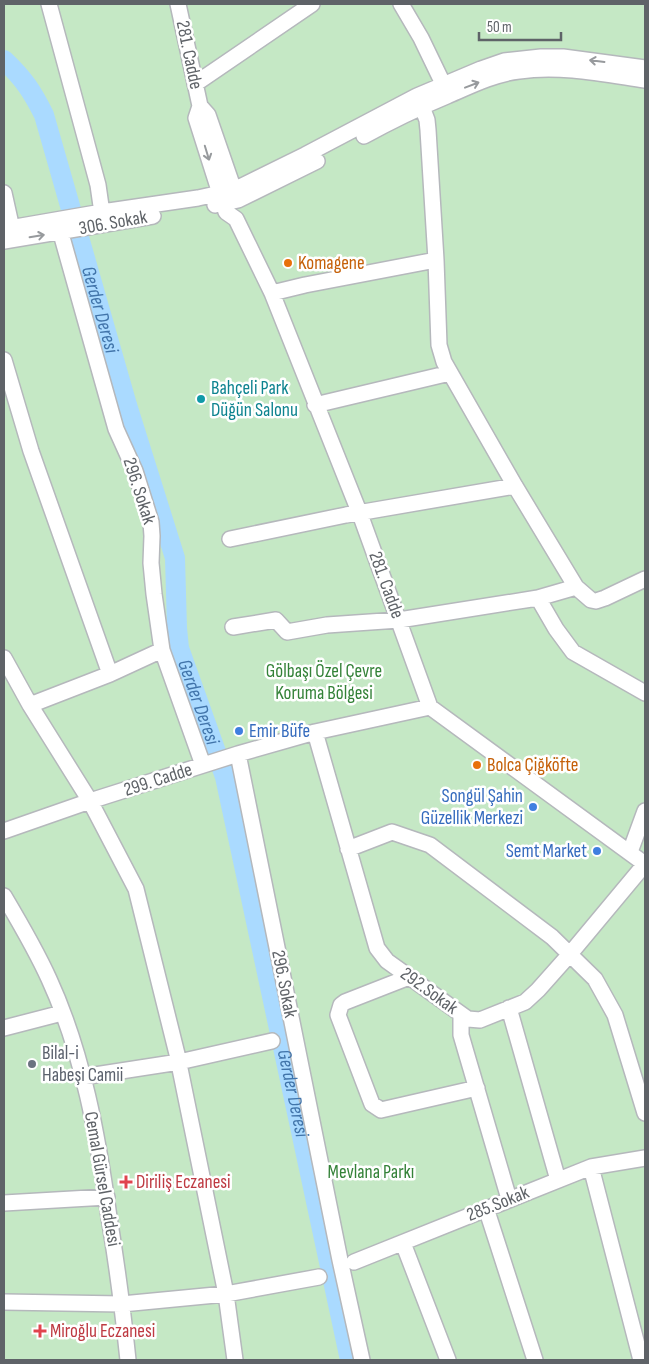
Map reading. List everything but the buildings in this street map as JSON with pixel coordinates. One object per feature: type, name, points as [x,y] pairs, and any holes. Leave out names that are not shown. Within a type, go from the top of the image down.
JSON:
[{"type":"street","points":[[49,4],[98,185],[103,218]]},
{"type":"street","name":"281. Cadde","points":[[178,4],[200,106],[208,115],[228,197],[240,209],[236,219],[272,293],[360,514],[430,707]]},
{"type":"street","points":[[195,84],[312,4]]},
{"type":"street","points":[[402,4],[446,90]]},
{"type":"street","points":[[446,90],[481,69],[504,61],[541,57],[579,58],[645,68]]},
{"type":"street","points":[[446,90],[468,86],[498,75],[525,70],[551,69],[592,72],[645,80]]},
{"type":"street","name":"306. Sokak","points":[[8,234],[228,197],[292,174],[420,101],[446,90]]},
{"type":"street","points":[[420,101],[428,130],[439,345],[444,362],[576,588],[591,600],[596,601],[645,579]]},
{"type":"street","points":[[4,193],[8,234]]},
{"type":"street","name":"296. Sokak","points":[[69,224],[116,429],[135,471],[150,522],[152,536],[151,563],[162,650],[205,765]]},
{"type":"street","points":[[272,293],[436,260]]},
{"type":"street","points":[[4,360],[30,451],[110,674]]},
{"type":"street","points":[[315,405],[450,373]]},
{"type":"street","points":[[230,538],[515,486]]},
{"type":"street","points":[[232,627],[276,620],[287,632],[327,625],[399,620],[538,598],[576,588]]},
{"type":"street","points":[[538,598],[556,629],[573,652],[645,693]]},
{"type":"street","points":[[30,705],[110,674],[162,650]]},
{"type":"street","points":[[4,658],[30,705],[90,801],[136,889],[179,1062],[226,1294],[235,1360]]},
{"type":"street","points":[[430,707],[645,864]]},
{"type":"street","name":"299. Cadde","points":[[4,831],[90,801],[232,756],[315,732],[430,707]]},
{"type":"street","name":"292.Sokak","points":[[315,732],[377,948],[387,961],[468,1019],[480,1020],[525,1002],[570,954],[645,864]]},
{"type":"street","name":"296. Sokak","points":[[232,756],[362,1360]]},
{"type":"street","points":[[630,852],[645,811]]},
{"type":"street","points":[[348,849],[392,832],[430,846],[552,937],[595,978],[615,1015],[645,1113]]},
{"type":"street","name":"Cemal Gürsel Caddesi","points":[[4,896],[27,934],[50,980],[93,1116],[122,1304],[128,1360]]},
{"type":"street","points":[[410,977],[345,1002],[339,1010],[338,1016],[372,1104],[381,1110],[477,1088]]},
{"type":"street","points":[[509,1008],[558,1180]]},
{"type":"street","points":[[4,1028],[62,1013]]},
{"type":"street","points":[[460,1014],[461,1035],[509,1199]]},
{"type":"street","points":[[82,1077],[179,1062],[272,1042]]},
{"type":"street","name":"285.Sokak","points":[[354,1262],[591,1167],[645,1158]]},
{"type":"street","points":[[591,1167],[641,1360]]},
{"type":"street","points":[[4,1203],[106,1197]]},
{"type":"street","points":[[486,1208],[535,1360]]},
{"type":"street","points":[[403,1243],[448,1360]]},
{"type":"street","points":[[4,1302],[122,1304],[226,1294],[319,1277]]},
{"type":"green space","name":"Gölbaşı Özel Çevre Koruma Bölgesi","points":[[4,4],[645,4],[645,1360],[4,1360]]},
{"type":"waterway","name":"Gerder Deresi","points":[[4,60],[27,86],[44,115],[127,405],[175,558],[179,648],[225,777],[350,1360]]},
{"type":"place","name":"Komagene","points":[[288,263]]},
{"type":"place","name":"Bahçeli Park Düğün Salonu","points":[[201,399]]},
{"type":"place","name":"Emir Büfe","points":[[239,731]]},
{"type":"place","name":"Bolca Çiğköfte","points":[[477,765]]},
{"type":"place","name":"Songül Şahin Güzellik Merkezi","points":[[533,807]]},
{"type":"place","name":"Semt Market","points":[[597,851]]},
{"type":"place","name":"Bilal-i Habeşi Camii","points":[[32,1064]]},
{"type":"place","name":"Diriliş Eczanesi","points":[[126,1182]]},
{"type":"place","name":"Miroğlu Eczanesi","points":[[40,1331]]},
{"type":"park label","name":"Mevlana Parkı","points":[[371,1172]]}]
